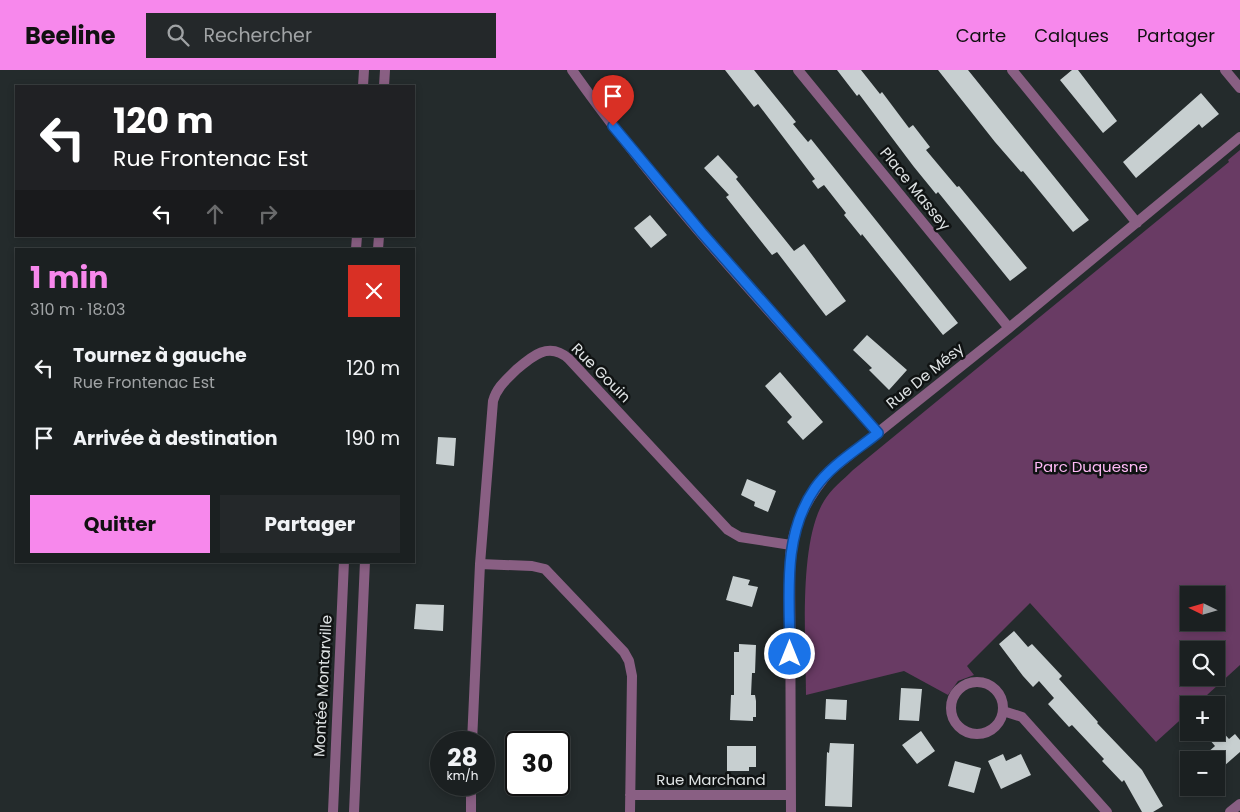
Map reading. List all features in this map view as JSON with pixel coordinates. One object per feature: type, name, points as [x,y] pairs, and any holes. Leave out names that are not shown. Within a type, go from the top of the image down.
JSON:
[{"type":"street","points":[[363,85],[364,70]]},
{"type":"street","points":[[384,85],[385,70]]},
{"type":"street","points":[[572,70],[601,111],[702,233],[878,433]]},
{"type":"street","name":"Place Massey","points":[[798,70],[1009,328]]},
{"type":"street","points":[[1012,70],[1137,223]]},
{"type":"street","points":[[1225,70],[1240,88]]},
{"type":"street","name":"Rue De Mésy","points":[[791,812],[791,545],[804,509],[815,488],[831,470],[1009,328],[1240,137]]},
{"type":"street","name":"Rue Gouin","points":[[472,731],[480,564],[495,396],[502,384],[528,360],[540,352],[549,350],[562,353],[569,359],[728,530],[740,537],[791,545]]},
{"type":"street","name":"Montée Montarville","points":[[333,812],[344,563]]},
{"type":"street","points":[[354,812],[365,563]]},
{"type":"street","points":[[480,564],[532,566],[545,569],[627,656],[632,676],[630,812]]},
{"type":"street","points":[[971,682],[980,682],[995,688],[1000,695],[1003,711],[995,726],[980,734],[971,733],[956,723],[952,706],[958,691],[971,682]]},
{"type":"street","points":[[1003,711],[1022,717],[1107,812]]},
{"type":"street","name":"Rue Marchand","points":[[630,795],[791,795]]},
{"type":"street","points":[[471,796],[471,812]]},
{"type":"street","points":[[1230,812],[1240,804]]},
{"type":"green space","name":"Parc Duquesne","points":[[1240,150],[1240,665],[1225,679],[1225,641],[1180,641],[1180,686],[1217,686],[1206,696],[1180,696],[1180,720],[1156,742],[1030,603],[967,666],[974,675],[958,681],[948,695],[904,671],[806,695],[805,595],[807,567],[810,542],[816,519],[830,492],[853,470],[1229,162],[1228,160]]},
{"type":"building","points":[[725,70],[754,70],[796,122],[793,124],[808,142],[811,139],[958,323],[943,335],[862,234],[861,236],[844,215],[846,213],[824,185],[818,189],[812,181],[815,179],[758,104],[754,107]]},
{"type":"building","points":[[837,70],[861,70],[880,94],[882,92],[909,128],[913,125],[930,147],[926,150],[957,187],[959,186],[1027,268],[1010,281],[938,192],[936,194],[859,94],[857,96]]},
{"type":"building","points":[[938,70],[968,70],[1089,220],[1073,232],[1023,171],[1021,172],[995,142]]},
{"type":"building","points":[[1072,70],[1078,70],[1117,121],[1103,133],[1060,80]]},
{"type":"building","points":[[1201,93],[1219,114],[1202,128],[1199,124],[1136,178],[1123,162]]},
{"type":"building","points":[[718,155],[738,177],[736,179],[794,251],[804,244],[846,301],[826,316],[777,252],[772,255],[726,197],[729,195],[704,168]]},
{"type":"building","points":[[650,215],[667,235],[651,248],[634,228]]},
{"type":"building","points":[[867,335],[907,370],[889,390],[869,370],[872,368],[853,350]]},
{"type":"building","points":[[780,372],[823,422],[803,440],[787,422],[792,417],[765,386]]},
{"type":"building","points":[[438,437],[456,438],[454,466],[436,464]]},
{"type":"building","points":[[747,479],[776,491],[768,512],[754,506],[755,502],[741,495]]},
{"type":"building","points":[[733,576],[750,580],[748,585],[758,587],[752,607],[726,600]]},
{"type":"building","points":[[416,604],[444,605],[443,631],[414,629]]},
{"type":"building","points":[[1014,631],[1028,647],[1032,644],[1062,676],[1059,679],[1097,723],[1142,770],[1163,806],[1153,812],[1142,812],[1124,780],[1122,782],[1102,761],[1104,759],[1072,725],[1069,727],[1048,704],[1054,698],[1039,681],[1033,687],[1023,676],[999,644]]},
{"type":"building","points":[[739,644],[756,645],[755,673],[752,673],[751,695],[755,695],[756,701],[756,717],[753,717],[753,721],[730,720],[731,695],[734,695],[734,652],[739,652]]},
{"type":"building","points":[[901,688],[922,689],[919,721],[899,720]]},
{"type":"building","points":[[826,699],[847,700],[846,720],[825,719]]},
{"type":"building","points":[[921,731],[935,751],[917,764],[902,745]]},
{"type":"building","points":[[1235,734],[1240,740],[1240,752],[1225,765],[1225,751],[1209,751],[1215,746],[1211,741],[1225,741],[1225,735],[1229,739]]},
{"type":"building","points":[[830,743],[854,744],[852,807],[825,806],[827,752],[829,753]]},
{"type":"building","points":[[727,746],[756,746],[756,767],[749,767],[749,771],[727,771]]},
{"type":"building","points":[[1003,754],[1006,761],[1021,754],[1031,775],[1001,789],[988,761]]},
{"type":"building","points":[[955,761],[981,768],[974,793],[948,786]]},
{"type":"route","points":[[613,126],[702,233],[878,433],[831,470],[815,488],[794,533],[790,556],[790,654]]}]
